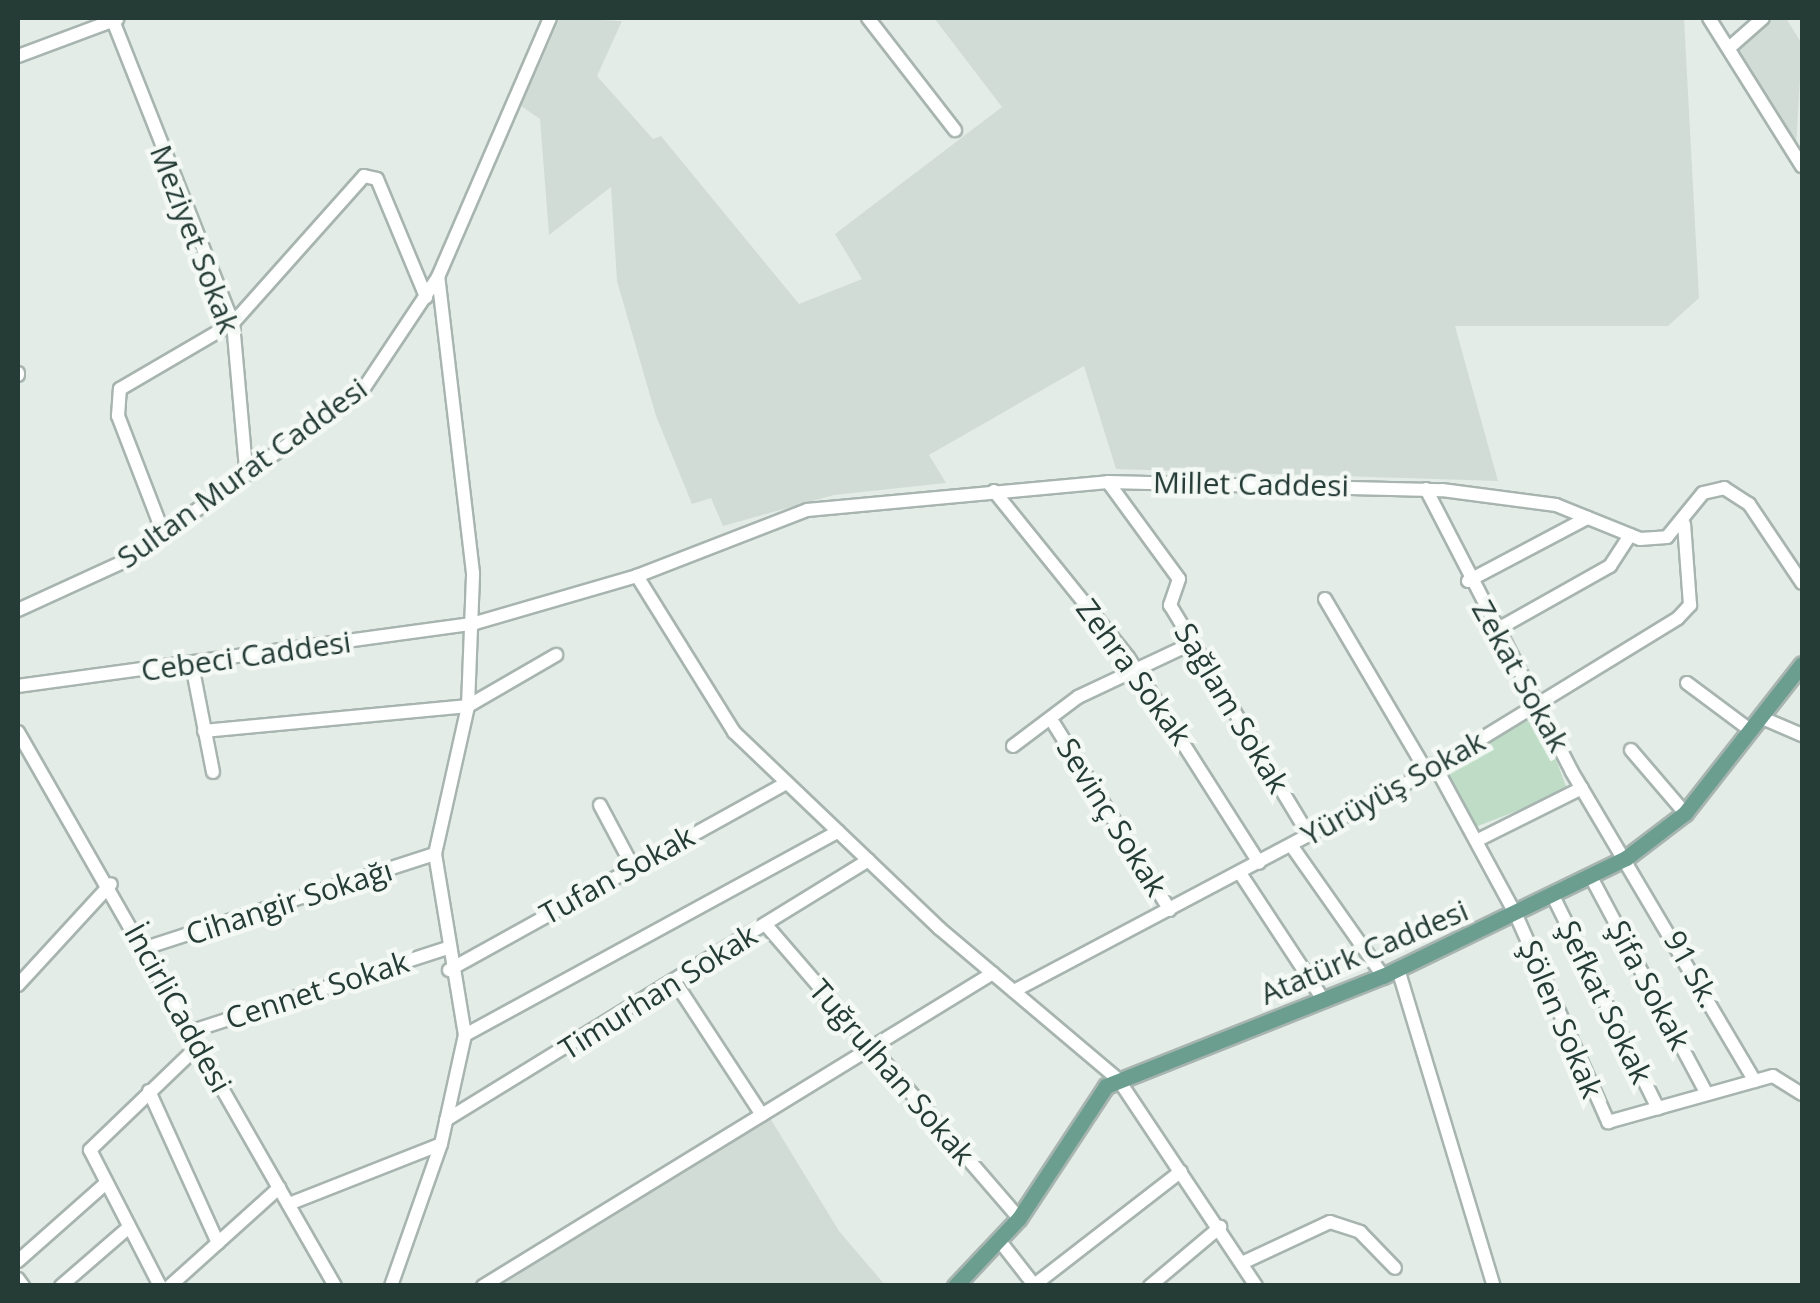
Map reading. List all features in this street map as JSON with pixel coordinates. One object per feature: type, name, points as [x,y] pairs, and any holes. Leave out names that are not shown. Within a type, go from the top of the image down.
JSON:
[{"type":"main road","name":"Atatürk Caddesi","points":[[955,1286],[1019,1218],[1085,1106],[1118,1079],[1390,973],[1516,915],[1626,858],[1684,813],[1802,664]]},
{"type":"street","name":"Sultan Murat Caddesi","points":[[18,610],[164,535],[246,468],[362,391],[438,277],[550,18]]},
{"type":"street","points":[[868,18],[955,130]]},
{"type":"street","points":[[1708,18],[1802,166]]},
{"type":"street","points":[[1729,48],[1763,18]]},
{"type":"street","points":[[18,56],[115,19]]},
{"type":"street","name":"Meziyet Sokak","points":[[115,19],[233,323],[246,468]]},
{"type":"street","points":[[164,535],[114,400],[233,323],[357,182],[378,179],[426,297]]},
{"type":"street","points":[[391,1286],[441,1144],[465,1035],[445,949],[435,854],[468,706],[475,624],[438,277]]},
{"type":"street","name":"Millet Caddesi","points":[[638,576],[808,510],[1108,482],[1426,490],[1587,518],[1630,535],[1668,537],[1684,524]]},
{"type":"street","name":"Sağlam Sokak","points":[[1108,482],[1179,579],[1170,604],[1309,836]]},
{"type":"street","points":[[1684,524],[1703,494],[1724,488],[1749,504],[1802,583]]},
{"type":"street","name":"Zekat Sokak","points":[[1426,490],[1468,580],[1540,705],[1582,788],[1626,858]]},
{"type":"street","name":"Zehra Sokak","points":[[994,491],[1136,669],[1259,863]]},
{"type":"street","points":[[1468,580],[1587,518]]},
{"type":"street","name":"Yürüyüş Sokak","points":[[1014,991],[1291,846],[1430,768],[1540,705],[1690,605],[1684,524]]},
{"type":"street","points":[[1498,629],[1610,566],[1630,535]]},
{"type":"street","points":[[638,576],[734,732],[992,973],[1118,1079],[1220,1226],[1256,1286]]},
{"type":"street","name":"Cebeci Caddesi","points":[[18,686],[475,624],[638,576]]},
{"type":"street","name":"Şölen Sokak","points":[[1325,599],[1478,840],[1516,915],[1608,1122],[1658,1108]]},
{"type":"street","points":[[1013,746],[1054,724],[1078,697],[1192,644]]},
{"type":"street","points":[[204,730],[468,706],[556,655]]},
{"type":"street","points":[[192,665],[213,772]]},
{"type":"street","points":[[1687,684],[1755,724],[1802,736]]},
{"type":"street","name":"Sevinç Sokak","points":[[1054,724],[1170,910]]},
{"type":"street","name":"İncirliCaddesi","points":[[18,732],[111,884],[142,949],[336,1286]]},
{"type":"street","points":[[1631,750],[1684,813]]},
{"type":"street","name":"Tufan Sokak","points":[[449,970],[787,783]]},
{"type":"street","points":[[1478,840],[1582,788]]},
{"type":"street","points":[[600,806],[633,866]]},
{"type":"street","points":[[465,1035],[838,832]]},
{"type":"street","points":[[1291,846],[1390,973],[1494,1286]]},
{"type":"street","name":"Cihangir Sokağı","points":[[142,949],[435,854]]},
{"type":"street","name":"91 Sk.","points":[[1626,858],[1754,1081]]},
{"type":"street","name":"Timurhan Sokak","points":[[446,1120],[677,985],[868,860]]},
{"type":"street","points":[[1240,873],[1324,1001]]},
{"type":"street","name":"Şifa Sokak","points":[[1591,878],[1706,1092]]},
{"type":"street","points":[[18,984],[111,884]]},
{"type":"street","name":"Şefkat Sokak","points":[[1552,896],[1658,1108]]},
{"type":"street","name":"Tuğrulhan Sokak","points":[[766,924],[870,1050],[1019,1218]]},
{"type":"street","name":"Cennet Sokak","points":[[189,1032],[445,949]]},
{"type":"street","points":[[483,1286],[992,973]]},
{"type":"street","points":[[677,985],[762,1116]]},
{"type":"street","points":[[160,1286],[90,1158],[94,1142],[198,1046]]},
{"type":"street","points":[[1658,1108],[1772,1076],[1802,1094]]},
{"type":"street","points":[[149,1091],[218,1243]]},
{"type":"street","points":[[289,1204],[441,1144]]},
{"type":"street","points":[[999,1240],[1034,1285],[1181,1171]]},
{"type":"street","points":[[18,1261],[104,1185]]},
{"type":"street","points":[[170,1286],[280,1188]]},
{"type":"street","points":[[1242,1263],[1330,1222],[1360,1232],[1395,1268]]},
{"type":"street","points":[[1150,1286],[1220,1226]]},
{"type":"street","points":[[61,1286],[128,1228]]},
{"type":"street","points":[[18,1279],[23,1286]]},
{"type":"shaded area","points":[[560,18],[622,21],[597,76],[653,139],[661,136],[799,304],[862,279],[835,234],[1002,107],[934,18],[1684,18],[1699,298],[1668,326],[1455,326],[1498,481],[1116,469],[1084,366],[929,455],[946,483],[834,495],[723,526],[711,498],[692,504],[656,416],[617,281],[611,187],[549,235],[540,119],[521,106]]},
{"type":"shaded area","points":[[1774,18],[1786,18],[1802,44],[1796,146],[1738,48]]},
{"type":"shaded area","points":[[770,1118],[839,1231],[885,1285],[501,1285]]},
{"type":"green space","points":[[1538,713],[1568,791],[1467,830],[1437,752]]}]
